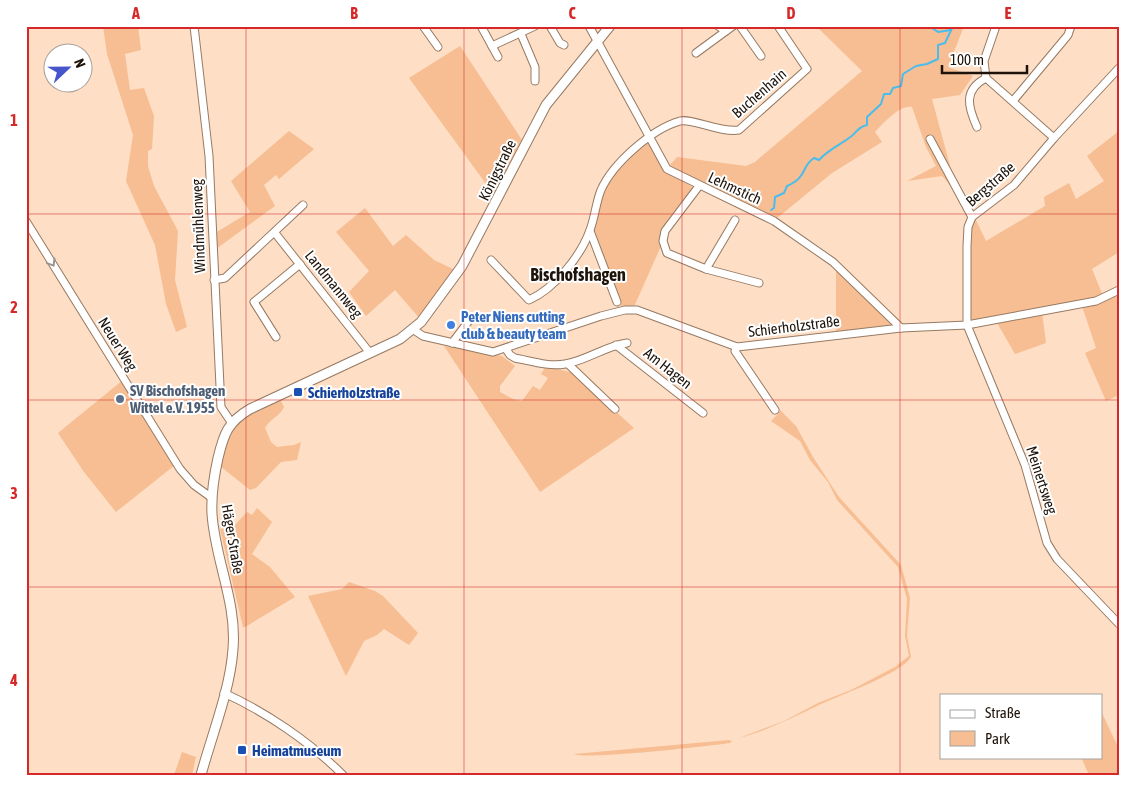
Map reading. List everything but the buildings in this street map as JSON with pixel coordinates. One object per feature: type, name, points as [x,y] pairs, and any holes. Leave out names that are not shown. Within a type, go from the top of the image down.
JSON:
[{"type":"main road","name":"Königstraße","points":[[414,330],[473,250],[546,105],[610,26]]},
{"type":"main road","points":[[231,422],[250,409],[370,354],[414,330]]},
{"type":"main road","name":"Häger Straße","points":[[201,775],[224,693],[233,650],[234,621],[215,534],[212,498],[220,449],[231,422]]},
{"type":"street","name":"Windmühlenweg","points":[[194,26],[209,156],[221,407],[231,422]]},
{"type":"street","points":[[423,26],[438,47]]},
{"type":"street","points":[[482,26],[498,57]]},
{"type":"street","points":[[492,46],[535,26]]},
{"type":"street","points":[[550,26],[560,43],[564,45]]},
{"type":"street","name":"Lehmstich","points":[[589,26],[667,169],[774,221],[821,253],[867,294],[901,328]]},
{"type":"street","points":[[718,26],[726,31]]},
{"type":"street","points":[[696,53],[733,26]]},
{"type":"street","points":[[740,26],[760,56]]},
{"type":"street","name":"Buchenhain","points":[[650,136],[681,120],[729,132],[739,130],[807,69],[778,26]]},
{"type":"street","points":[[996,26],[984,61],[986,78],[1054,138]]},
{"type":"street","points":[[1013,101],[1068,34],[1071,26]]},
{"type":"street","points":[[521,34],[535,67],[535,81]]},
{"type":"street","name":"Bergstraße","points":[[967,325],[968,227],[972,218],[1014,185],[1054,138],[1119,68]]},
{"type":"street","points":[[977,127],[969,110],[968,99],[970,92],[986,78]]},
{"type":"street","points":[[491,260],[529,300],[540,296],[559,279],[590,231],[600,191],[610,172],[650,136]]},
{"type":"street","points":[[930,139],[972,218]]},
{"type":"street","points":[[699,186],[665,231],[663,241],[667,252],[677,258],[706,269],[759,283]]},
{"type":"street","points":[[214,280],[225,278],[303,205]]},
{"type":"street","points":[[706,269],[735,220]]},
{"type":"street","name":"Neuer Weg","points":[[26,221],[180,469],[194,485],[212,498]]},
{"type":"street","points":[[590,231],[617,302]]},
{"type":"street","name":"Landmannweg","points":[[274,232],[370,354]]},
{"type":"street","points":[[276,337],[254,302],[300,264]]},
{"type":"street","name":"Schierholzstraße","points":[[414,330],[423,336],[493,352],[601,316],[625,310],[637,310],[737,347],[901,328],[967,325],[1096,301],[1119,290]]},
{"type":"street","points":[[452,343],[471,318]]},
{"type":"street","name":"Meinertsweg","points":[[967,325],[1024,465],[1051,551],[1119,624]]},
{"type":"street","name":"Am Hagen","points":[[506,349],[515,358],[555,365],[568,364],[616,345],[627,343]]},
{"type":"street","name":"Am Hagen","points":[[616,345],[703,412]]},
{"type":"street","points":[[737,347],[736,351],[775,410]]},
{"type":"street","points":[[568,364],[615,409]]},
{"type":"street","points":[[224,693],[243,702],[307,745],[343,775]]},
{"type":"green space","points":[[103,26],[138,26],[141,50],[125,54],[130,90],[144,88],[154,116],[152,149],[148,151],[148,166],[154,186],[178,231],[175,280],[187,327],[176,332],[166,304],[155,245],[126,181],[133,135],[107,54]]},
{"type":"green space","points":[[816,26],[964,26],[948,67],[973,76],[960,95],[932,99],[955,184],[951,186],[942,176],[907,181],[936,166],[926,147],[912,107],[907,107],[897,112],[875,132],[882,142],[832,173],[776,219],[699,184],[670,165],[677,157],[746,166],[755,162],[862,71]]},
{"type":"green space","points":[[460,46],[524,143],[497,199],[409,78]]},
{"type":"green space","points":[[289,131],[314,149],[279,179],[276,175],[264,185],[275,206],[216,249],[215,233],[250,212],[231,181]]},
{"type":"green space","points":[[1119,131],[1119,252],[1092,269],[1103,296],[973,321],[969,313],[970,228],[975,218],[986,241],[1045,206],[1044,197],[1069,183],[1076,199],[1104,181],[1087,156]]},
{"type":"green space","points":[[648,140],[666,171],[695,189],[664,230],[661,246],[633,309],[622,308],[591,231],[602,191],[609,176]]},
{"type":"green space","points":[[365,208],[393,246],[406,235],[434,260],[457,271],[421,320],[395,290],[366,316],[349,292],[369,271],[336,232]]},
{"type":"green space","points":[[836,267],[894,325],[836,333]]},
{"type":"green space","points":[[1119,294],[1119,402],[1117,396],[1106,401],[1085,353],[1096,348],[1082,306],[1110,299]]},
{"type":"green space","points":[[1042,312],[1046,343],[1015,354],[996,321]]},
{"type":"green space","points":[[444,346],[502,356],[515,366],[500,386],[500,392],[513,399],[522,401],[533,386],[540,390],[548,378],[541,374],[546,366],[573,373],[634,428],[540,492]]},
{"type":"green space","points":[[123,380],[175,465],[116,512],[84,472],[58,433]]},
{"type":"green space","points":[[280,399],[284,407],[265,428],[271,442],[277,447],[294,445],[301,442],[297,460],[281,462],[256,488],[250,490],[220,466],[224,450],[228,438],[238,422]]},
{"type":"green space","points":[[772,402],[796,426],[813,457],[839,497],[901,565],[910,598],[907,636],[911,657],[905,664],[868,684],[769,728],[739,738],[784,721],[818,703],[851,690],[895,667],[909,656],[905,636],[907,599],[898,567],[837,500],[828,482],[810,460],[800,441],[771,421],[779,413]]},
{"type":"green space","points":[[257,508],[272,522],[252,554],[270,567],[295,597],[243,627],[220,529],[235,525],[247,512],[252,515]]},
{"type":"green space","points":[[349,582],[375,591],[383,596],[418,633],[409,645],[384,629],[377,635],[364,641],[346,676],[308,596],[342,589]]},
{"type":"green space","points":[[1102,713],[1119,749],[1119,775],[1089,775],[1081,758],[1102,758]]},
{"type":"green space","points":[[732,741],[730,743],[648,752],[600,755],[574,754]]},
{"type":"green space","points":[[182,752],[196,757],[192,775],[174,775]]},
{"type":"waterway","points":[[929,26],[938,32],[951,30]]},
{"type":"waterway","points":[[771,210],[774,208],[775,197],[784,193],[787,186],[798,179],[810,161],[814,158],[819,160],[867,125],[867,117],[881,104],[884,94],[890,94],[893,88],[901,86],[903,74],[916,66],[938,59],[938,45],[945,43],[953,26]]},
{"type":"place","name":"Peter Niens cutting club & beauty team","points":[[451,325]]},
{"type":"place","name":"Schierholzstraße","points":[[298,392]]},
{"type":"place","name":"SV Bischofshagen Wittel e.V. 1955","points":[[120,399]]},
{"type":"place","name":"Heimatmuseum","points":[[242,750]]},
{"type":"district","name":"Bischofshagen","points":[[578,274]]}]
